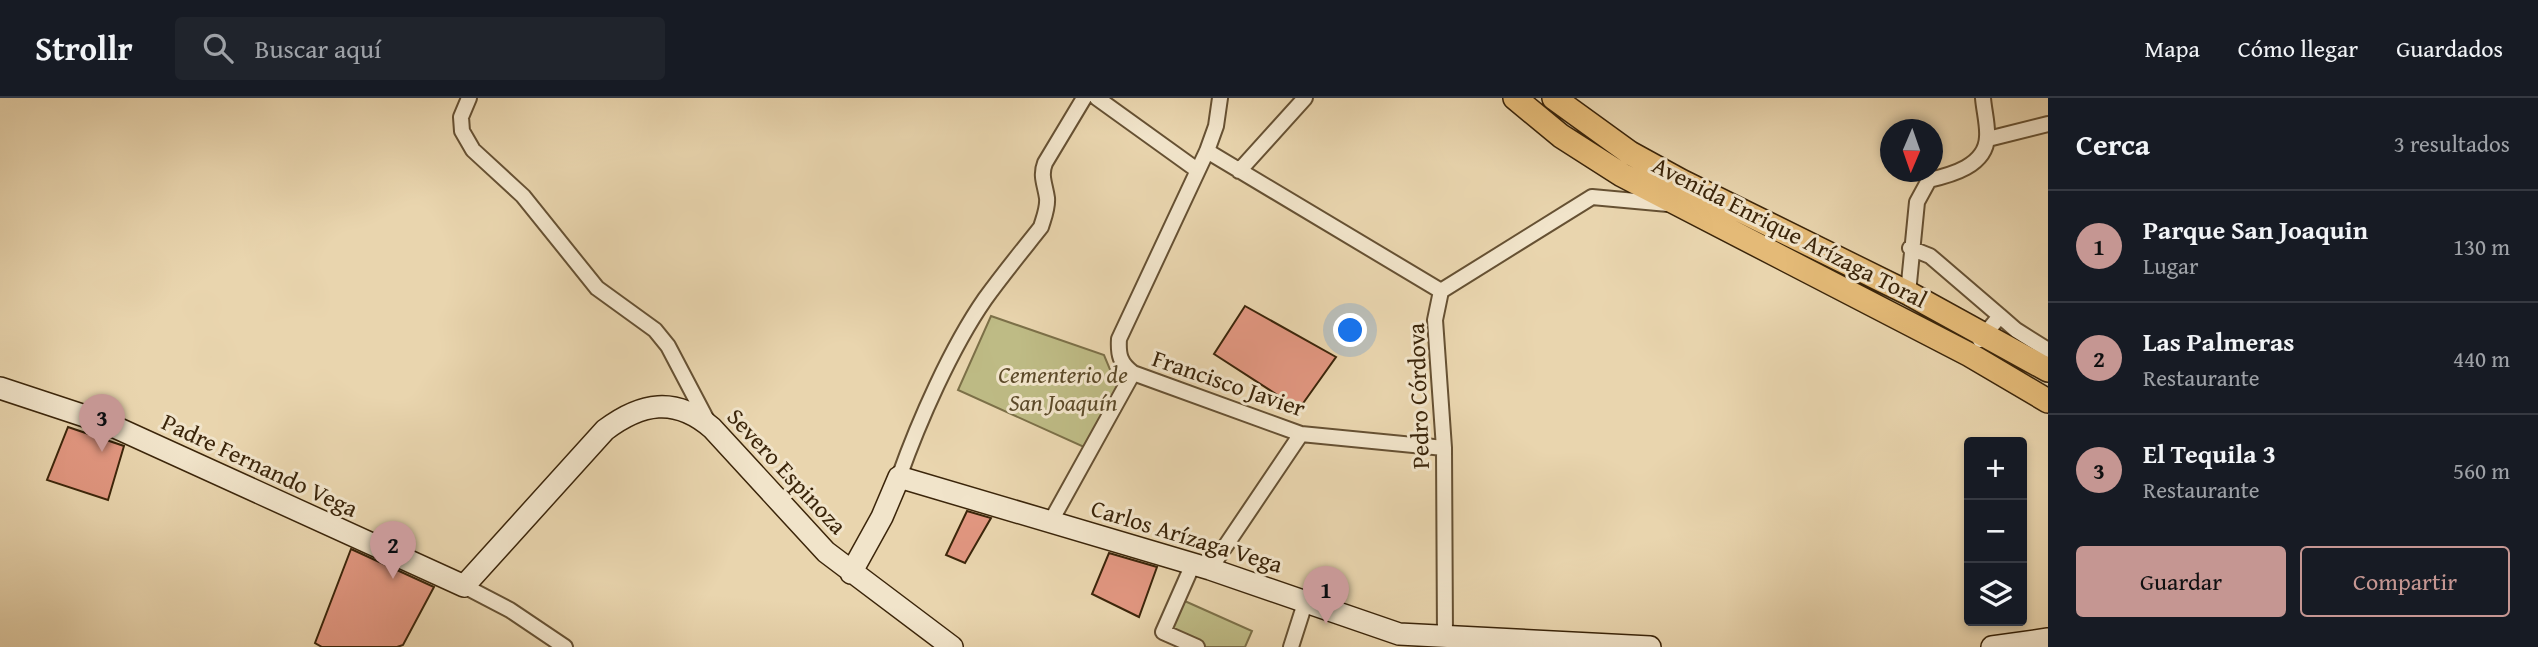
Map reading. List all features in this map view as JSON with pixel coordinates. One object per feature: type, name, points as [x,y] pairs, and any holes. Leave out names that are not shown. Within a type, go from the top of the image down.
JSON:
[{"type":"main road","name":"Avenida Enrique Arízaga Toral","points":[[1514,98],[1561,136],[1622,174],[1970,355],[2048,401]]},
{"type":"main road","name":"Avenida Enrique Arízaga Toral","points":[[1554,98],[1589,125],[1640,158],[1908,293],[2048,370]]},
{"type":"street","points":[[469,98],[461,117],[462,131],[473,150],[523,196],[597,288],[639,318],[668,346],[712,428]]},
{"type":"street","points":[[851,573],[882,517],[909,448],[965,334],[984,301],[1041,227],[1047,201],[1042,172],[1045,163],[1084,98]]},
{"type":"street","points":[[1097,98],[1197,170]]},
{"type":"street","name":"Francisco Javier","points":[[1220,98],[1216,126],[1207,151],[1119,339],[1118,353],[1123,365],[1133,373],[1301,434],[1444,449]]},
{"type":"street","points":[[1239,171],[1305,98]]},
{"type":"street","points":[[1908,293],[1910,248],[1917,202],[1928,180],[1956,174],[1979,159],[1988,139],[1983,98]]},
{"type":"street","points":[[1988,139],[2048,124]]},
{"type":"street","points":[[1207,151],[1441,291]]},
{"type":"street","name":"Pedro Córdova","points":[[1446,636],[1444,449],[1435,320],[1441,291],[1592,197],[1682,206]]},
{"type":"street","points":[[1910,248],[1934,259],[2016,330],[2048,350]]},
{"type":"street","points":[[1970,355],[2000,316]]},
{"type":"street","points":[[1051,521],[1133,373]]},
{"type":"street","name":"Padre Fernando Vega","points":[[0,388],[106,423],[464,586],[510,610],[565,647]]},
{"type":"street","name":"Severo Espinoza","points":[[464,586],[605,430],[622,418],[645,408],[674,407],[701,419],[712,428],[826,552],[952,647]]},
{"type":"street","points":[[1197,647],[1163,640],[1202,566],[1301,434]]},
{"type":"street","name":"Carlos Arízaga Vega","points":[[899,477],[1202,566],[1306,600],[1397,640],[1446,636],[1650,647]]},
{"type":"street","points":[[1291,647],[1306,600]]},
{"type":"street","points":[[1992,647],[2036,643]]},
{"type":"green space","name":"Cementerio de San Joaquín","points":[[991,316],[1104,355],[1111,372],[1123,382],[1084,447],[958,390]]},
{"type":"green space","points":[[1178,598],[1252,631],[1245,647],[1199,647],[1165,633]]},
{"type":"building","points":[[1245,306],[1336,357],[1299,409],[1214,354]]},
{"type":"building","points":[[68,427],[124,446],[108,500],[47,480]]},
{"type":"building","points":[[967,511],[991,518],[965,563],[946,555]]},
{"type":"building","points":[[351,549],[434,587],[403,645],[322,647],[315,643]]},
{"type":"building","points":[[1109,553],[1157,567],[1139,617],[1092,594]]},
{"type":"place","name":"El Tequila 3","points":[[102,452]]},
{"type":"place","name":"Las Palmeras","points":[[393,579]]},
{"type":"place","name":"Parque San Joaquin","points":[[1326,624]]}]
